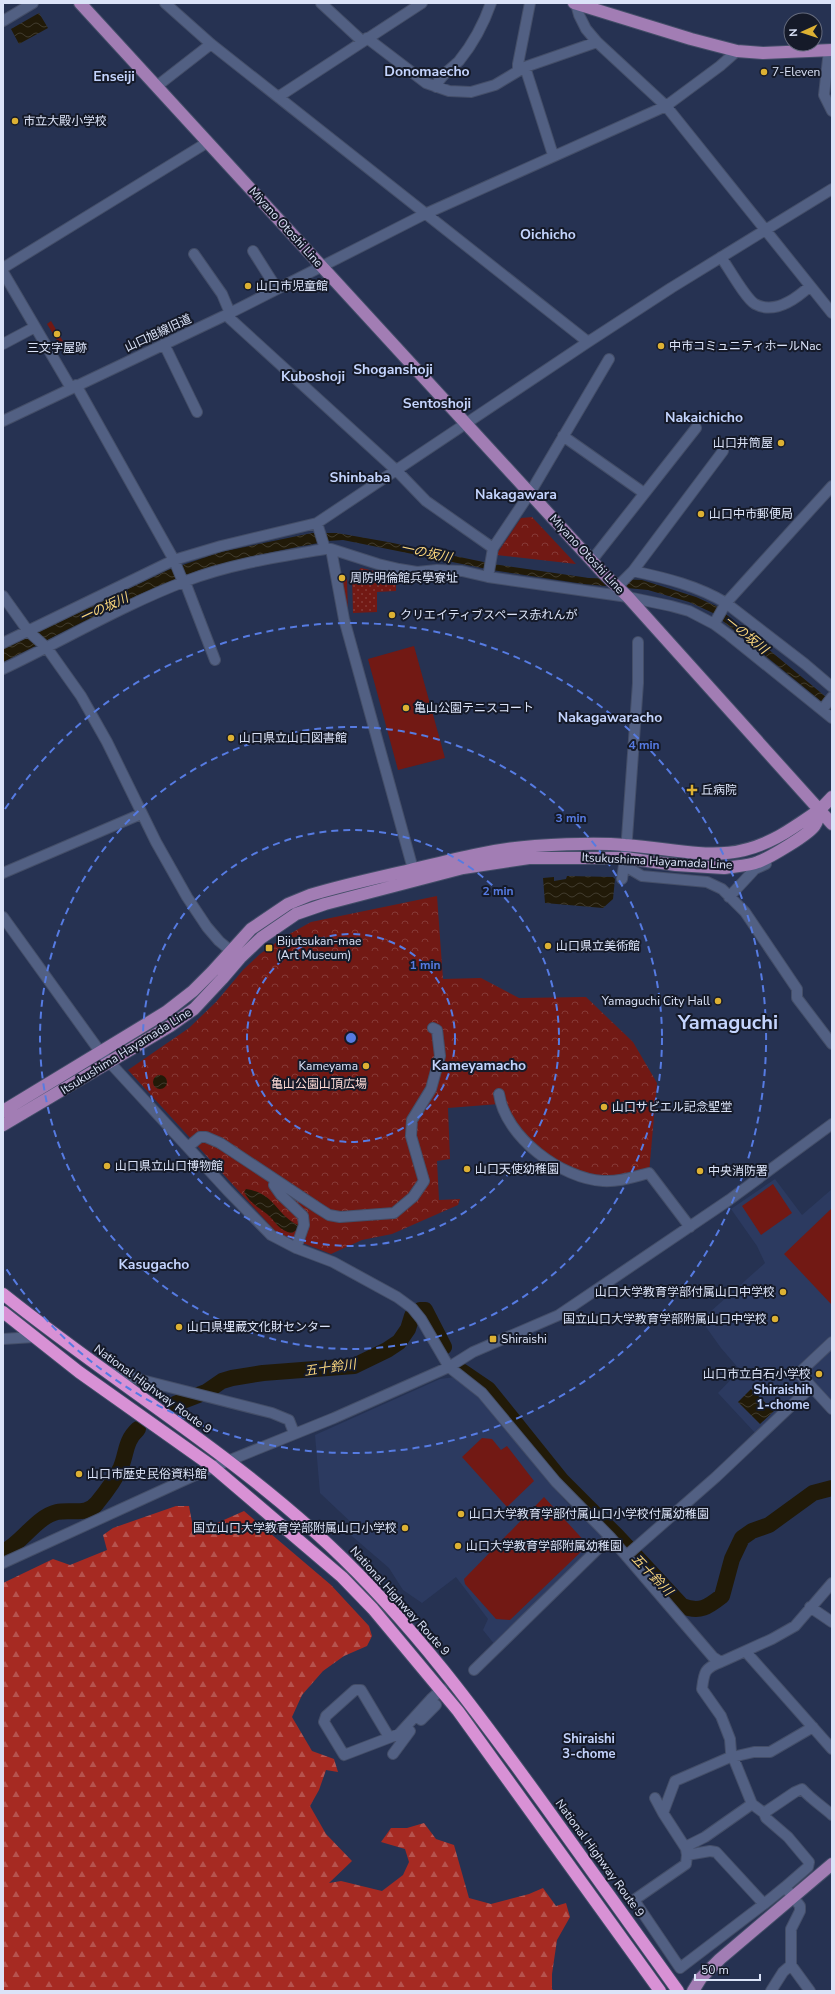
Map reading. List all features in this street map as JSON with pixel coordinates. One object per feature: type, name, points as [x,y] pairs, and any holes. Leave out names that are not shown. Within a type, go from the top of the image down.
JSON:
[{"type":"highway","name":"National Highway Route 9","points":[[3,1294],[64,1343],[270,1493],[329,1545],[368,1584],[421,1642],[481,1717],[677,1990]]},
{"type":"highway","name":"National Highway Route 9","points":[[3,1312],[34,1338],[213,1467],[342,1577],[378,1614],[442,1689],[658,1988]]},
{"type":"main road","name":"Miyano Otoshi Line","points":[[80,3],[530,493],[628,597],[832,824]]},
{"type":"main road","points":[[575,3],[691,39],[737,51],[763,53],[831,50]]},
{"type":"main road","points":[[820,810],[832,797]]},
{"type":"main road","name":"Itsukushima Hayamada Line","points":[[3,1125],[111,1062],[194,1009],[222,979],[235,954],[251,929],[288,904],[331,889],[496,850],[578,844],[626,845],[689,854],[713,855],[736,853],[762,846],[780,837],[820,810]]},
{"type":"main road","name":"Itsukushima Hayamada Line","points":[[3,1111],[166,1012],[193,991],[212,972],[235,954],[296,914],[325,904],[494,862],[560,857],[724,868],[757,862],[780,850],[815,826],[820,810]]},
{"type":"main road","points":[[693,1991],[701,1978],[720,1959],[832,1864]]},
{"type":"street","points":[[3,20],[33,3]]},
{"type":"street","points":[[165,3],[211,44],[588,342]]},
{"type":"street","points":[[321,3],[364,40],[426,83],[448,91],[471,92],[496,85],[522,69],[597,42]]},
{"type":"street","points":[[278,97],[422,3]]},
{"type":"street","points":[[436,87],[437,82],[459,60],[485,19],[491,3]]},
{"type":"street","points":[[530,3],[519,58],[553,155]]},
{"type":"street","points":[[575,3],[586,29],[597,42],[666,106],[832,313]]},
{"type":"street","points":[[157,86],[211,44]]},
{"type":"street","points":[[831,50],[824,95],[832,111]]},
{"type":"street","name":"山口旭線旧道","points":[[3,421],[228,314],[425,214],[553,155],[666,106],[720,66],[737,51]]},
{"type":"street","points":[[3,268],[208,142]]},
{"type":"street","points":[[3,643],[29,633],[174,562],[221,546],[318,525],[466,423],[588,342],[765,229],[832,189]]},
{"type":"street","points":[[253,251],[277,289]]},
{"type":"street","points":[[194,254],[222,294],[228,314],[397,470],[426,501],[493,548]]},
{"type":"street","points":[[721,257],[755,304],[770,308],[783,306],[810,286]]},
{"type":"street","points":[[3,272],[35,327],[73,387],[174,562],[215,660]]},
{"type":"street","points":[[3,344],[35,327]]},
{"type":"street","points":[[164,344],[197,412]]},
{"type":"street","points":[[488,576],[493,548],[530,493],[609,359]]},
{"type":"street","points":[[592,560],[696,428]]},
{"type":"street","points":[[563,436],[644,493]]},
{"type":"street","points":[[617,587],[630,574],[723,451]]},
{"type":"street","points":[[714,624],[726,605],[832,486]]},
{"type":"street","points":[[318,525],[326,547],[344,619],[413,869]]},
{"type":"street","points":[[3,669],[45,647],[183,581],[251,563],[326,547],[399,569],[417,572],[437,570],[462,571],[628,597],[689,611],[714,624],[824,708],[832,718]]},
{"type":"street","points":[[630,574],[696,588],[726,605],[805,664],[832,687]]},
{"type":"street","points":[[3,596],[29,633],[45,647],[81,696],[107,742],[142,814],[196,913],[219,941],[235,954]]},
{"type":"street","points":[[622,879],[625,862],[638,683],[638,642]]},
{"type":"street","points":[[824,708],[832,697]]},
{"type":"street","points":[[3,873],[142,814]]},
{"type":"street","points":[[729,897],[755,869],[772,862],[780,850]]},
{"type":"street","points":[[625,862],[642,876],[707,882],[722,889],[745,912],[797,988],[797,998],[832,1044]]},
{"type":"street","points":[[3,917],[101,1052],[228,1191],[271,1235],[296,1248],[333,1262],[396,1297],[412,1308],[421,1319],[449,1367],[482,1392],[556,1482],[610,1537],[630,1552],[713,1657],[721,1662]]},
{"type":"street","points":[[188,1147],[200,1137],[206,1137],[220,1143],[275,1181],[329,1214],[340,1217],[394,1213],[405,1205],[420,1189],[424,1181],[411,1136],[411,1131],[412,1120],[431,1089],[440,1056],[437,1030],[433,1028]]},
{"type":"street","points":[[499,1094],[500,1105],[527,1145],[574,1174],[602,1181],[618,1181],[649,1173],[690,1228]]},
{"type":"street","points":[[3,1563],[213,1467],[449,1367],[472,1352],[559,1315],[690,1228],[762,1177],[832,1124]]},
{"type":"street","points":[[275,1181],[274,1185],[281,1195],[303,1216],[304,1225],[296,1248]]},
{"type":"street","points":[[3,1339],[34,1338]]},
{"type":"street","points":[[832,1342],[799,1373],[832,1409]]},
{"type":"street","points":[[104,1371],[272,1413],[289,1420],[294,1433]]},
{"type":"street","points":[[630,1552],[716,1477],[811,1387]]},
{"type":"street","points":[[474,1670],[610,1537]]},
{"type":"street","points":[[658,1988],[668,1977],[785,1888],[808,1867],[809,1862],[788,1837],[766,1818],[764,1813],[752,1804],[733,1757],[730,1739],[721,1716],[702,1690],[705,1671],[710,1666],[746,1652],[796,1626],[810,1607],[832,1583]]},
{"type":"street","points":[[810,1607],[832,1622]]},
{"type":"street","points":[[746,1652],[832,1749]]},
{"type":"street","points":[[392,1754],[408,1729],[431,1699],[442,1689]]},
{"type":"street","points":[[390,1738],[361,1690],[355,1690],[326,1716],[324,1722],[344,1755],[390,1738],[399,1734],[408,1729],[436,1705]]},
{"type":"street","points":[[663,1813],[675,1781],[733,1757],[754,1752],[770,1752],[813,1727]]},
{"type":"street","points":[[764,1813],[794,1792],[802,1789],[809,1796],[815,1799],[832,1816]]},
{"type":"street","points":[[655,1798],[686,1851],[686,1864],[637,1896],[634,1900],[680,1968]]},
{"type":"street","points":[[686,1851],[752,1804]]},
{"type":"street","points":[[686,1851],[716,1852],[764,1904]]},
{"type":"street","points":[[785,1888],[800,1906],[800,1911],[791,1929],[791,1965],[810,1991]]},
{"type":"street","points":[[771,1991],[783,1972],[791,1965]]},
{"type":"shaded area","name":"山口大学教育学部付属山口中学校","points":[[775,1179],[802,1215],[832,1189],[832,1337],[794,1372],[806,1389],[757,1435],[718,1393],[740,1370],[721,1348],[701,1320],[765,1263],[757,1246],[731,1209]]},
{"type":"shaded area","name":"山口市立白石小学校","points":[[832,1347],[832,1404],[805,1376],[805,1371]]},
{"type":"shaded area","name":"山口大学教育学部付属山口小学校付属幼稚園","points":[[455,1377],[485,1401],[569,1505],[602,1534],[602,1540],[495,1645],[483,1630],[488,1619],[456,1577],[422,1603],[403,1590],[389,1568],[346,1531],[355,1526],[320,1493],[315,1435],[440,1379]]},
{"type":"green space","points":[[51,321],[64,343],[60,345],[47,324]]},
{"type":"green space","points":[[532,517],[576,564],[496,555],[521,518]]},
{"type":"green space","points":[[361,568],[396,576],[396,591],[377,592],[377,612],[353,613],[352,577]]},
{"type":"green space","points":[[339,572],[347,579],[348,614]]},
{"type":"green space","name":"亀山公園テニスコート","points":[[414,646],[445,758],[398,770],[368,659]]},
{"type":"green space","name":"亀山公園山頂広場","points":[[437,896],[443,979],[481,978],[519,998],[586,997],[633,1042],[657,1083],[649,1173],[601,1181],[544,1157],[499,1104],[448,1108],[450,1159],[437,1161],[439,1200],[460,1199],[458,1205],[392,1234],[362,1240],[331,1254],[277,1233],[128,1070],[189,1028],[216,1002],[243,970],[260,954],[284,937],[311,922]]},
{"type":"green space","points":[[773,1184],[792,1213],[761,1235],[742,1206]]},
{"type":"green space","points":[[832,1208],[832,1303],[831,1304],[784,1254]]},
{"type":"green space","points":[[482,1438],[492,1439],[501,1450],[507,1446],[534,1481],[507,1507],[462,1457]]},
{"type":"green space","points":[[544,1497],[588,1545],[510,1620],[496,1619],[465,1584],[464,1579]]},
{"type":"green space","points":[[176,1506],[189,1506],[192,1522],[199,1531],[244,1511],[331,1585],[369,1626],[372,1636],[367,1646],[344,1656],[323,1671],[302,1695],[292,1717],[312,1751],[334,1759],[338,1772],[326,1770],[319,1790],[310,1806],[326,1834],[352,1861],[329,1883],[341,1881],[382,1891],[403,1875],[409,1862],[405,1849],[381,1842],[391,1828],[407,1828],[424,1823],[436,1839],[454,1845],[469,1898],[491,1904],[529,1894],[543,1888],[556,1906],[566,1903],[570,1917],[557,1940],[552,1974],[552,1989],[554,1991],[3,1991],[3,1583],[53,1559],[70,1565],[107,1550],[103,1535],[113,1528]]},
{"type":"water","points":[[39,13],[48,28],[19,44],[11,29]]},
{"type":"water","name":"一の坂川","points":[[312,533],[337,533],[493,564],[589,578],[642,580],[696,597],[716,606],[832,702],[832,710],[713,613],[689,602],[648,590],[584,584],[492,570],[343,540],[328,541],[255,556],[183,576],[115,606],[3,662],[3,649],[168,570],[221,552]]},
{"type":"water","points":[[567,876],[613,877],[615,879],[613,899],[603,908],[545,903],[543,878],[554,877],[554,881],[566,879]]},
{"type":"water","points":[[157,1075],[163,1075],[167,1079],[167,1085],[163,1089],[157,1089],[153,1085],[153,1079]]},
{"type":"water","points":[[246,1189],[256,1191],[263,1195],[285,1216],[298,1225],[298,1229],[292,1233],[281,1228],[249,1199],[244,1192]]},
{"type":"water","points":[[751,1389],[774,1411],[760,1424],[738,1402]]},
{"type":"waterway","name":"五十鈴川","points":[[175,1404],[206,1392],[222,1381],[232,1378],[263,1373],[354,1366],[387,1350],[399,1342],[408,1329],[412,1316],[420,1310],[425,1310],[444,1347]]},
{"type":"waterway","name":"五十鈴川","points":[[463,1372],[488,1389],[562,1481],[617,1536],[682,1606],[688,1608],[704,1608],[722,1596],[732,1559],[742,1538],[752,1531],[769,1525],[813,1493],[832,1488]]},
{"type":"waterway","name":"五十鈴川","points":[[3,1552],[10,1548],[36,1524],[49,1515],[62,1511],[84,1511],[93,1507],[104,1495],[116,1477],[121,1467],[128,1442],[138,1429]]},
{"type":"place","name":"7-Eleven","points":[[764,72]]},
{"type":"place","name":"市立大殿小学校","points":[[15,121]]},
{"type":"place","name":"山口市児童館","points":[[248,286]]},
{"type":"place","name":"三文字屋跡","points":[[57,334]]},
{"type":"place","name":"中市コミュニティホールNac","points":[[661,346]]},
{"type":"place","name":"山口井筒屋","points":[[781,443]]},
{"type":"place","name":"山口中市郵便局","points":[[701,514]]},
{"type":"place","name":"周防明倫館兵學寮址","points":[[342,578]]},
{"type":"place","name":"クリエイティブスペース赤れんが","points":[[392,615]]},
{"type":"place","name":"亀山公園テニスコート","points":[[406,708]]},
{"type":"place","name":"山口県立山口図書館","points":[[231,738]]},
{"type":"place","name":"丘病院","points":[[692,790]]},
{"type":"place","name":"山口県立美術館","points":[[548,946]]},
{"type":"place","name":"Bijutsukan-mae (Art Museum)","points":[[269,948]]},
{"type":"place","name":"Yamaguchi City Hall","points":[[718,1001]]},
{"type":"place","name":"Kameyama","points":[[366,1066]]},
{"type":"place","name":"山口サビエル記念聖堂","points":[[604,1107]]},
{"type":"place","name":"山口県立山口博物館","points":[[107,1166]]},
{"type":"place","name":"山口天使幼稚園","points":[[467,1169]]},
{"type":"place","name":"中央消防署","points":[[700,1171]]},
{"type":"place","name":"山口大学教育学部付属山口中学校","points":[[783,1292]]},
{"type":"place","name":"国立山口大学教育学部附属山口中学校","points":[[775,1319]]},
{"type":"place","name":"山口県埋蔵文化財センター","points":[[179,1327]]},
{"type":"place","name":"Shiraishi","points":[[493,1339]]},
{"type":"place","name":"山口市立白石小学校","points":[[819,1374]]},
{"type":"place","name":"山口市歴史民俗資料館","points":[[79,1474]]},
{"type":"place","name":"山口大学教育学部付属山口小学校付属幼稚園","points":[[461,1514]]},
{"type":"place","name":"国立山口大学教育学部附属山口小学校","points":[[405,1528]]},
{"type":"place","name":"山口大学教育学部附属幼稚園","points":[[458,1546]]},
{"type":"district","name":"Donomaecho","points":[[427,71]]},
{"type":"district","name":"Enseiji","points":[[114,76]]},
{"type":"district","name":"Oichicho","points":[[548,234]]},
{"type":"district","name":"Shoganshoji","points":[[393,369]]},
{"type":"district","name":"Kuboshoji","points":[[313,376]]},
{"type":"district","name":"Sentoshoji","points":[[437,403]]},
{"type":"district","name":"Nakaichicho","points":[[704,417]]},
{"type":"district","name":"Shinbaba","points":[[360,477]]},
{"type":"district","name":"Nakagawara","points":[[516,494]]},
{"type":"district","name":"Nakagawaracho","points":[[610,717]]},
{"type":"district","name":"Yamaguchi","points":[[728,1022]]},
{"type":"district","name":"Kameyamacho","points":[[479,1065]]},
{"type":"district","name":"Kasugacho","points":[[154,1264]]},
{"type":"district","name":"Shiraishih 1-chome","points":[[783,1398]]},
{"type":"district","name":"Shiraishi 3-chome","points":[[589,1746]]}]
